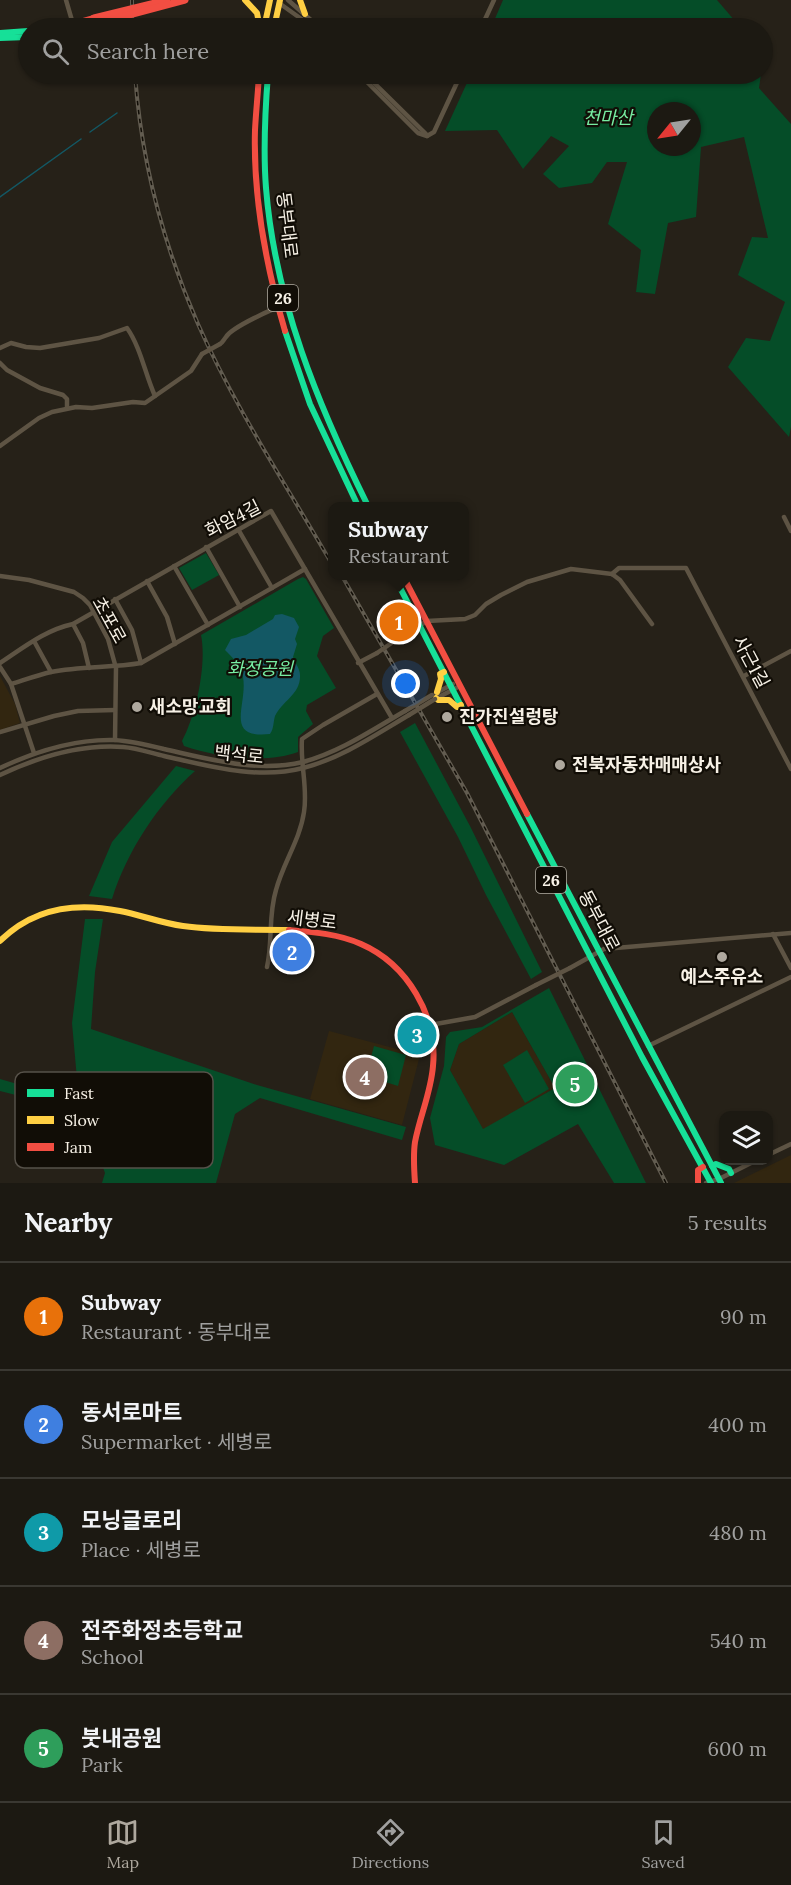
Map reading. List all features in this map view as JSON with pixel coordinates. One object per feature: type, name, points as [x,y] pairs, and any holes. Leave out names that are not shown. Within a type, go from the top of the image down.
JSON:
[{"type":"main road","points":[[105,18],[167,0]]},
{"type":"main road","points":[[108,18],[187,0]]},
{"type":"main road","points":[[245,0],[257,13],[258,18]]},
{"type":"main road","points":[[300,0],[305,14]]},
{"type":"main road","points":[[268,18],[275,1]]},
{"type":"main road","points":[[274,18],[275,1]]},
{"type":"main road","points":[[0,33],[18,32]]},
{"type":"main road","points":[[0,38],[18,37]]},
{"type":"main road","name":"동부대로","points":[[258,84],[255,130],[259,204],[269,271],[312,386],[342,457],[365,502]]},
{"type":"main road","name":"동부대로","points":[[267,84],[265,101],[268,210],[282,327],[316,423],[356,502]]},
{"type":"main road","name":"동부대로","points":[[396,580],[444,672],[455,685],[461,705],[642,1057],[703,1167],[714,1182]]},
{"type":"main road","name":"동부대로","points":[[406,580],[455,685],[712,1166],[714,1182]]},
{"type":"main road","points":[[444,672],[440,674],[441,679],[435,696],[438,700],[448,699],[457,707],[461,705]]},
{"type":"main road","name":"세병로","points":[[0,940],[10,930],[34,916],[51,910],[84,907],[112,909],[185,926],[272,931],[306,930],[352,940],[381,956],[410,983],[430,1024],[435,1059],[434,1075],[415,1143],[413,1158],[415,1183]]},
{"type":"main road","points":[[712,1166],[716,1164],[729,1169],[731,1173]]},
{"type":"main road","points":[[698,1183],[698,1170],[703,1167]]},
{"type":"street","points":[[66,0],[72,18]]},
{"type":"street","points":[[288,0],[309,18]]},
{"type":"street","points":[[486,18],[494,0]]},
{"type":"street","points":[[275,1],[300,18]]},
{"type":"street","points":[[369,84],[418,133],[428,136]]},
{"type":"street","points":[[375,84],[428,136]]},
{"type":"street","points":[[428,136],[434,132],[456,84]]},
{"type":"street","points":[[0,446],[39,418],[67,408],[145,403],[191,371],[202,354],[220,344],[234,330],[281,306]]},
{"type":"street","points":[[0,348],[10,343],[26,348],[40,348],[99,338],[127,328],[141,357],[155,396]]},
{"type":"street","points":[[0,363],[7,370],[40,388],[63,395],[67,399],[67,408]]},
{"type":"street","name":"화암4길","points":[[0,665],[52,630],[73,624],[271,511],[392,718]]},
{"type":"street","points":[[784,517],[791,531]]},
{"type":"street","points":[[238,529],[272,588]]},
{"type":"street","points":[[206,547],[240,607]]},
{"type":"street","points":[[174,566],[208,625]]},
{"type":"street","name":"사근1길","points":[[612,574],[619,568],[686,568],[791,769]]},
{"type":"street","points":[[11,684],[51,672],[116,668],[141,663],[305,569]]},
{"type":"street","points":[[358,663],[427,621],[465,620],[475,615],[486,604],[526,582],[571,569],[612,574],[620,580],[652,624]]},
{"type":"street","name":"초포로","points":[[0,576],[29,580],[74,592],[83,598],[94,611],[108,639],[116,668],[115,740]]},
{"type":"street","points":[[147,581],[167,616],[175,644]]},
{"type":"street","points":[[115,600],[132,630],[141,663]]},
{"type":"street","points":[[73,624],[83,643],[89,668]]},
{"type":"street","points":[[34,641],[51,672]]},
{"type":"street","points":[[744,676],[791,651]]},
{"type":"street","points":[[0,665],[11,684],[34,753]]},
{"type":"street","name":"백석로","points":[[0,775],[57,754],[100,747],[126,747],[204,765],[251,772],[277,772],[303,768],[355,748],[407,713],[455,685]]},
{"type":"street","points":[[267,967],[272,940],[271,912],[276,888],[300,829],[304,813],[306,797],[302,739],[377,694]]},
{"type":"street","points":[[0,732],[78,711],[115,710]]},
{"type":"street","name":"백석로","points":[[0,768],[34,753],[69,744],[115,740],[240,765],[267,766],[302,762],[349,744],[392,718],[407,713]]},
{"type":"street","points":[[430,1024],[475,1017],[604,950],[791,933]]},
{"type":"street","points":[[773,934],[791,968]]},
{"type":"street","points":[[648,1046],[791,977]]},
{"type":"street","points":[[773,1153],[791,1144]]},
{"type":"street","points":[[714,1182],[748,1165]]},
{"type":"shaded area","points":[[0,676],[15,704],[20,723],[0,730]]},
{"type":"shaded area","points":[[512,1012],[555,1088],[483,1130],[450,1070],[459,1044]]},
{"type":"shaded area","points":[[329,1031],[420,1055],[402,1125],[310,1099]]},
{"type":"shaded area","points":[[791,1155],[791,1183],[734,1183],[773,1165]]},
{"type":"green space","points":[[503,0],[717,0],[732,18],[495,18]]},
{"type":"green space","name":"천마산","points":[[466,84],[760,84],[759,88],[791,124],[791,427],[789,437],[728,367],[746,338],[770,341],[785,302],[738,275],[752,237],[768,238],[744,137],[701,147],[701,102],[647,102],[647,156],[700,156],[696,217],[668,223],[655,294],[636,292],[641,250],[608,224],[627,162],[607,162],[592,183],[559,188],[543,174],[569,146],[551,136],[523,169],[497,130],[445,131]]},
{"type":"green space","points":[[206,553],[219,575],[192,590],[179,568]]},
{"type":"green space","name":"화정공원","points":[[303,577],[334,628],[323,636],[317,656],[336,688],[307,705],[306,711],[313,724],[298,737],[298,752],[271,758],[241,758],[184,746],[182,741],[192,718],[199,689],[203,660],[201,635]]},
{"type":"green space","points":[[415,723],[470,826],[542,972],[531,979],[458,837],[400,732]]},
{"type":"green space","points":[[176,766],[195,771],[156,813],[145,829],[126,863],[112,899],[89,896],[112,842]]},
{"type":"green space","points":[[85,919],[103,919],[95,972],[91,1029],[257,1085],[406,1127],[402,1140],[260,1098],[235,1114],[216,1183],[102,1183],[105,1173],[103,1168],[213,1168],[213,1072],[76,1072],[72,1023]]},
{"type":"green space","points":[[549,988],[646,1183],[614,1183],[578,1124],[504,1165],[435,1145],[430,1118],[444,1066],[446,1037],[450,1032],[482,1027]],"holes":[[[512,1012],[555,1088],[483,1129],[450,1070],[459,1044]]]},
{"type":"green space","points":[[374,1046],[406,1055],[398,1086],[366,1076]]},
{"type":"green space","points":[[527,1050],[549,1089],[525,1103],[503,1065]]},
{"type":"green space","points":[[0,1079],[15,1083],[15,1095],[0,1091]]},
{"type":"water","points":[[282,614],[294,618],[299,627],[293,657],[299,670],[300,682],[275,716],[270,734],[256,734],[247,731],[242,726],[244,688],[242,673],[225,650],[231,639],[246,635],[273,619],[275,615]]},
{"type":"waterway","points":[[90,132],[117,113]]},
{"type":"waterway","points":[[0,197],[81,139]]},
{"type":"railway","points":[[132,0],[132,18]]},
{"type":"railway","points":[[136,84],[148,170],[164,232],[185,294],[228,386],[328,558]]},
{"type":"railway","points":[[344,580],[467,793],[666,1183]]},
{"type":"traffic: fast","points":[[0,33],[18,32]]},
{"type":"traffic: fast","points":[[0,38],[18,37]]},
{"type":"traffic: fast","points":[[267,84],[265,174],[271,230],[279,271],[289,312],[316,391],[366,502]]},
{"type":"traffic: fast","points":[[285,331],[310,404],[356,502]]},
{"type":"traffic: fast","points":[[396,580],[642,1057],[711,1183]]},
{"type":"traffic: fast","points":[[527,814],[721,1183]]},
{"type":"traffic: fast","points":[[712,1166],[716,1164],[729,1169],[731,1173]]},
{"type":"traffic: slow","points":[[245,0],[257,13],[258,18]]},
{"type":"traffic: slow","points":[[266,18],[270,0]]},
{"type":"traffic: slow","points":[[276,18],[280,0]]},
{"type":"traffic: slow","points":[[300,0],[305,14]]},
{"type":"traffic: slow","points":[[437,692],[441,679],[440,674],[444,672]]},
{"type":"traffic: slow","points":[[436,698],[449,700],[457,707],[461,705]]},
{"type":"traffic: slow","points":[[0,941],[26,921],[41,915],[56,910],[87,907],[104,908],[196,928],[289,930]]},
{"type":"traffic: jam","points":[[94,18],[167,0]]},
{"type":"traffic: jam","points":[[118,18],[185,0]]},
{"type":"traffic: jam","points":[[258,84],[255,130],[256,181],[262,232],[285,331]]},
{"type":"traffic: jam","points":[[405,580],[527,814]]},
{"type":"traffic: jam","points":[[289,930],[335,936],[361,944],[378,953],[405,978],[425,1011],[433,1047],[433,1066],[415,1142],[415,1183]]},
{"type":"traffic: jam","points":[[698,1183],[698,1170],[703,1167]]},
{"type":"place","name":"Subway","points":[[399,622]]},
{"type":"place","name":"새소망교회","points":[[137,707]]},
{"type":"place","name":"진가진설렁탕","points":[[447,717]]},
{"type":"place","name":"전북자동차매매상사","points":[[560,765]]},
{"type":"place","name":"동서로마트","points":[[292,952]]},
{"type":"place","name":"예스주유소","points":[[722,957]]},
{"type":"place","name":"모닝글로리","points":[[417,1035]]},
{"type":"place","name":"전주화정초등학교","points":[[365,1077]]},
{"type":"place","name":"붓내공원","points":[[575,1084]]}]
